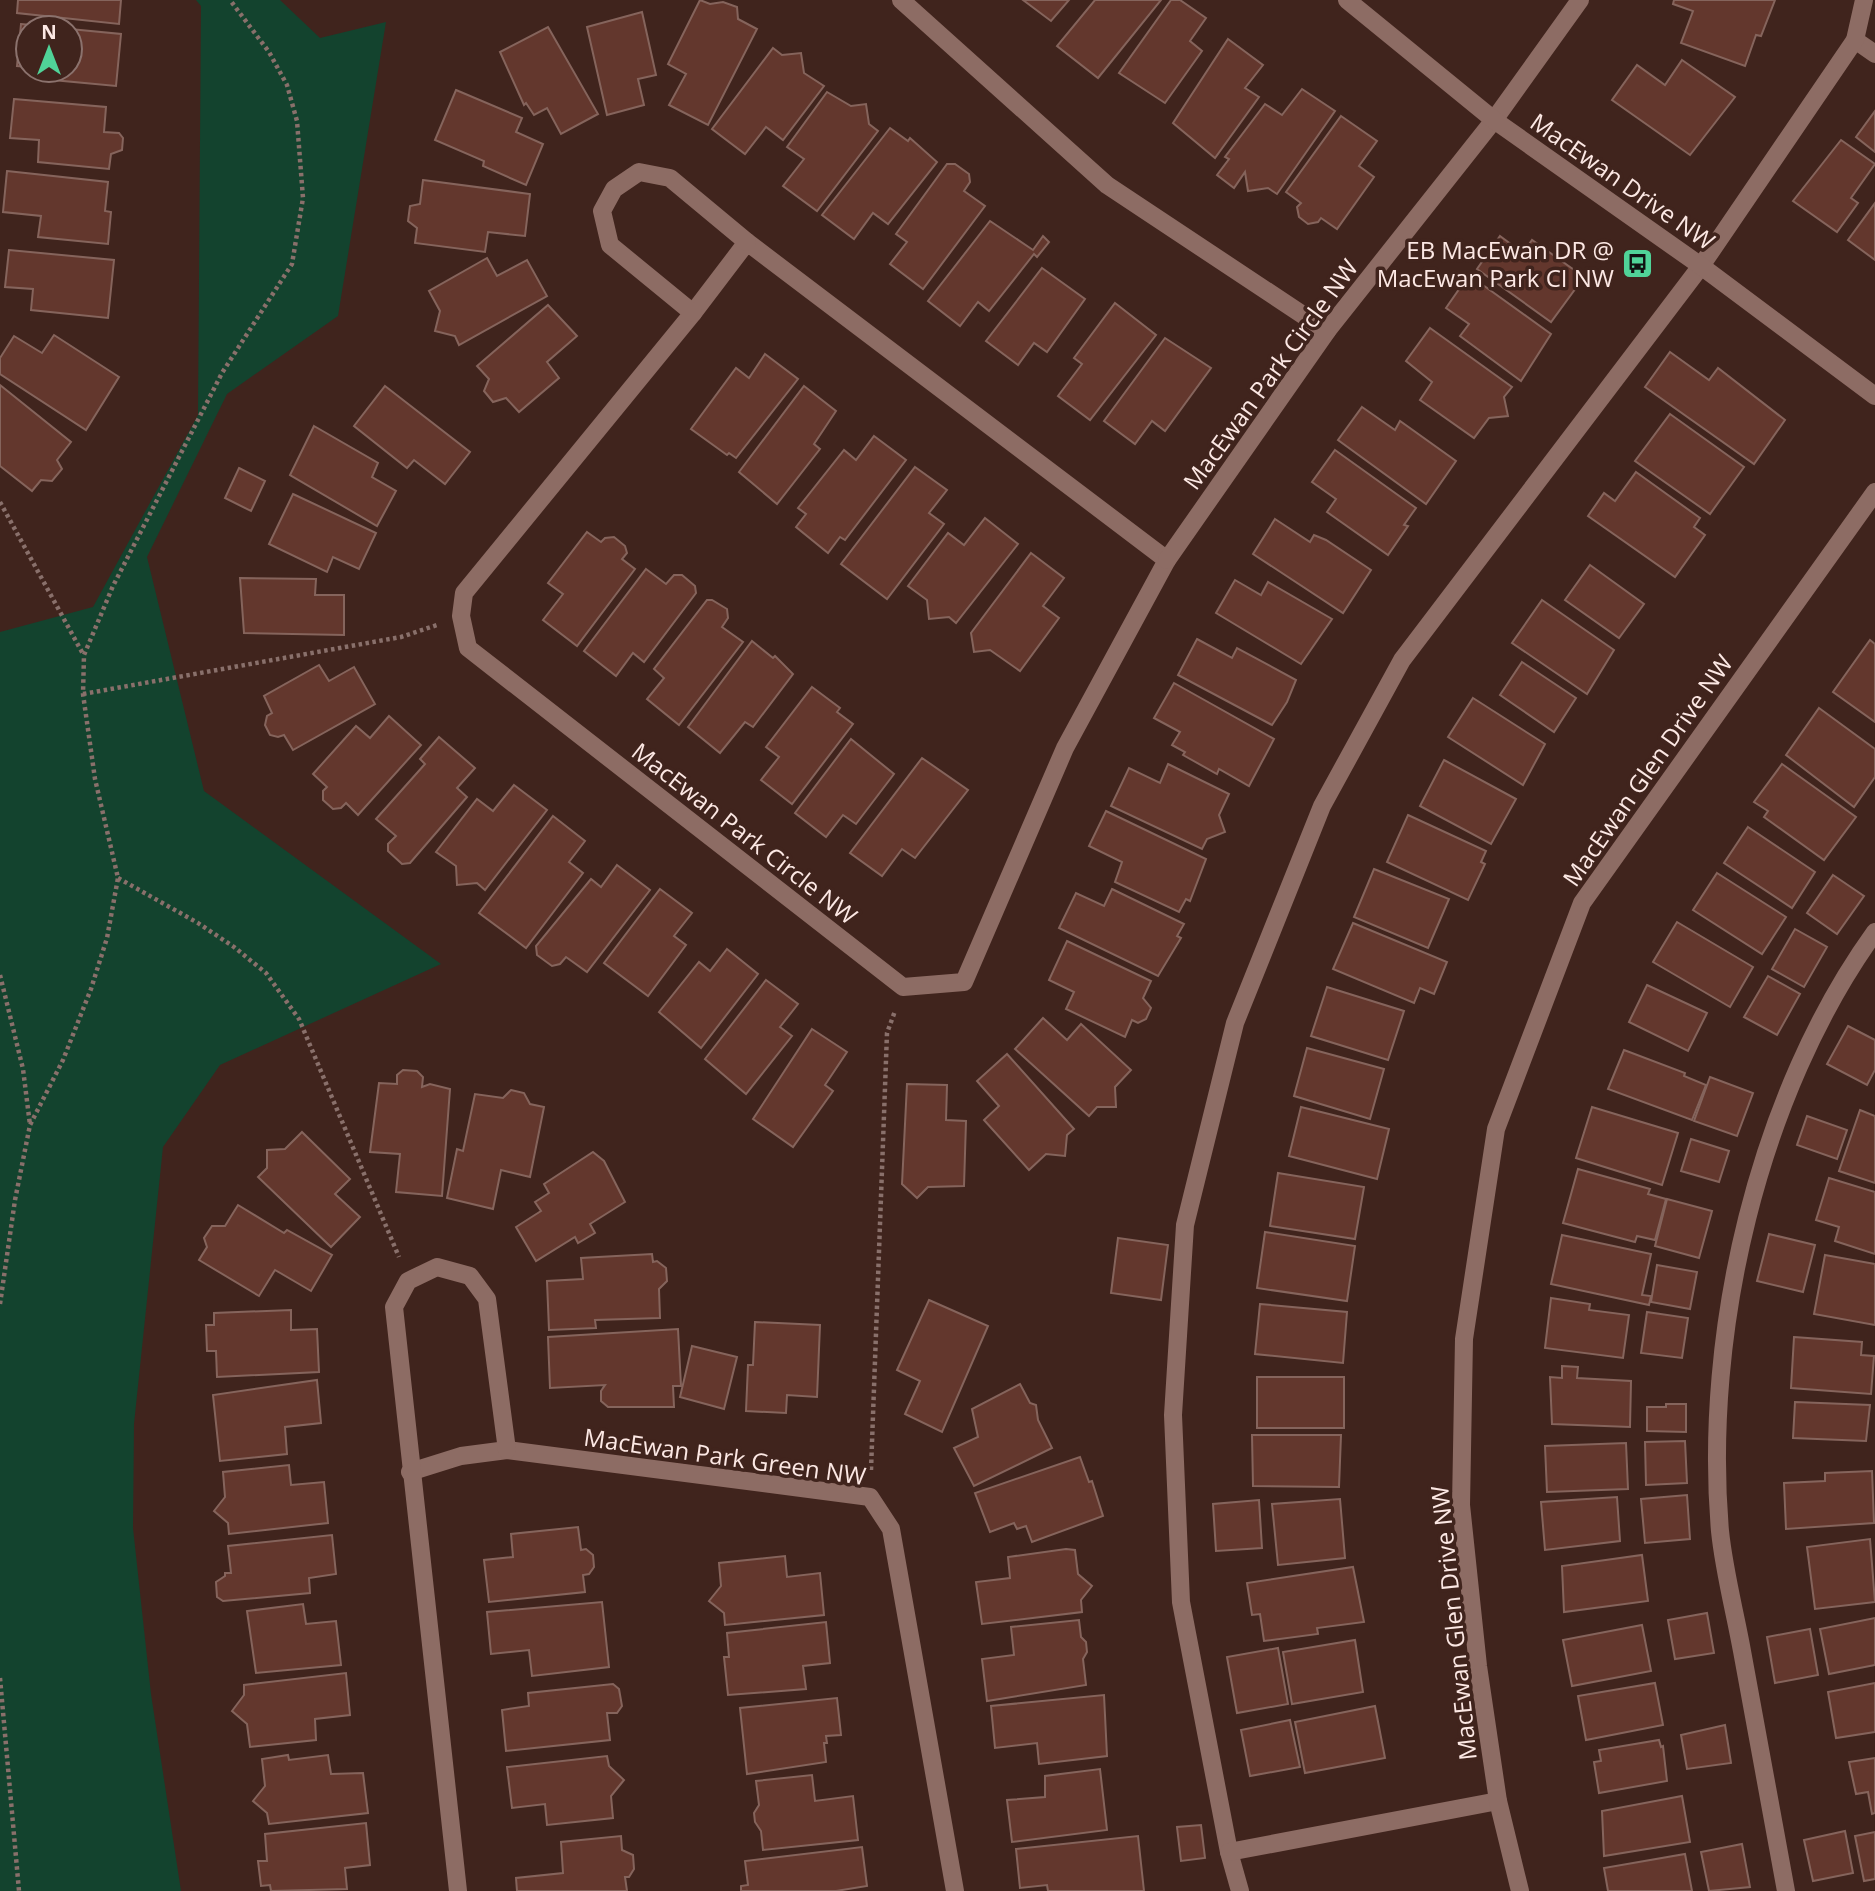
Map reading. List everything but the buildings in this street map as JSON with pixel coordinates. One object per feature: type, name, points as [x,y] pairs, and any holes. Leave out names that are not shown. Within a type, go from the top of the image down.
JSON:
[{"type":"street","points":[[901,0],[1107,185],[1327,331]]},
{"type":"street","name":"MacEwan Drive NW","points":[[1347,0],[1494,120],[1702,266],[1875,396]]},
{"type":"street","name":"MacEwan Park Circle NW","points":[[461,616],[468,648],[903,987],[964,982],[1065,748],[1167,560],[1327,331],[1494,120],[1580,0]]},
{"type":"street","points":[[1240,1891],[1229,1852],[1181,1602],[1173,1415],[1185,1225],[1236,1023],[1322,806],[1402,660],[1702,266],[1855,40],[1864,0]]},
{"type":"street","points":[[1855,40],[1875,54]]},
{"type":"street","points":[[693,313],[610,245],[602,211],[614,189],[639,172],[670,178],[747,242],[1167,560]]},
{"type":"street","points":[[461,616],[464,593],[693,313],[747,242]]},
{"type":"street","name":"MacEwan Glen Drive NW","points":[[1520,1891],[1498,1801],[1478,1666],[1461,1505],[1464,1339],[1496,1129],[1582,902],[1875,492]]},
{"type":"street","points":[[1786,1891],[1720,1534],[1715,1450],[1721,1365],[1742,1235],[1776,1129],[1811,1039],[1875,932]]},
{"type":"street","points":[[458,1891],[394,1307],[408,1280],[437,1266],[470,1276],[488,1299],[507,1450]]},
{"type":"street","name":"MacEwan Park Green NW","points":[[411,1472],[461,1456],[507,1450],[870,1497],[891,1529],[955,1891]]},
{"type":"street","points":[[1229,1852],[1498,1801]]},
{"type":"path","points":[[0,1304],[15,1200],[30,1125],[63,1060],[91,989],[107,938],[118,878],[95,779],[83,694],[84,654],[113,586],[222,373],[292,264],[303,198],[297,121],[287,85],[269,52],[230,0]]},
{"type":"path","points":[[0,502],[84,654]]},
{"type":"path","points":[[83,694],[401,637],[461,616]]},
{"type":"path","points":[[118,878],[234,947],[266,973],[299,1018],[408,1280]]},
{"type":"path","points":[[0,975],[23,1069],[30,1125]]},
{"type":"path","points":[[870,1497],[887,1033],[903,987]]},
{"type":"path","points":[[0,1678],[19,1891]]},
{"type":"green space","points":[[196,0],[280,0],[320,38],[386,22],[338,316],[227,394],[147,557],[204,791],[441,964],[220,1065],[163,1147],[134,1424],[133,1528],[151,1694],[181,1891],[0,1891],[0,632],[93,607],[198,415],[201,6]]},
{"type":"place","name":"EB MacEwan DR @ MacEwan Park CI NW","points":[[1637,263]]}]
